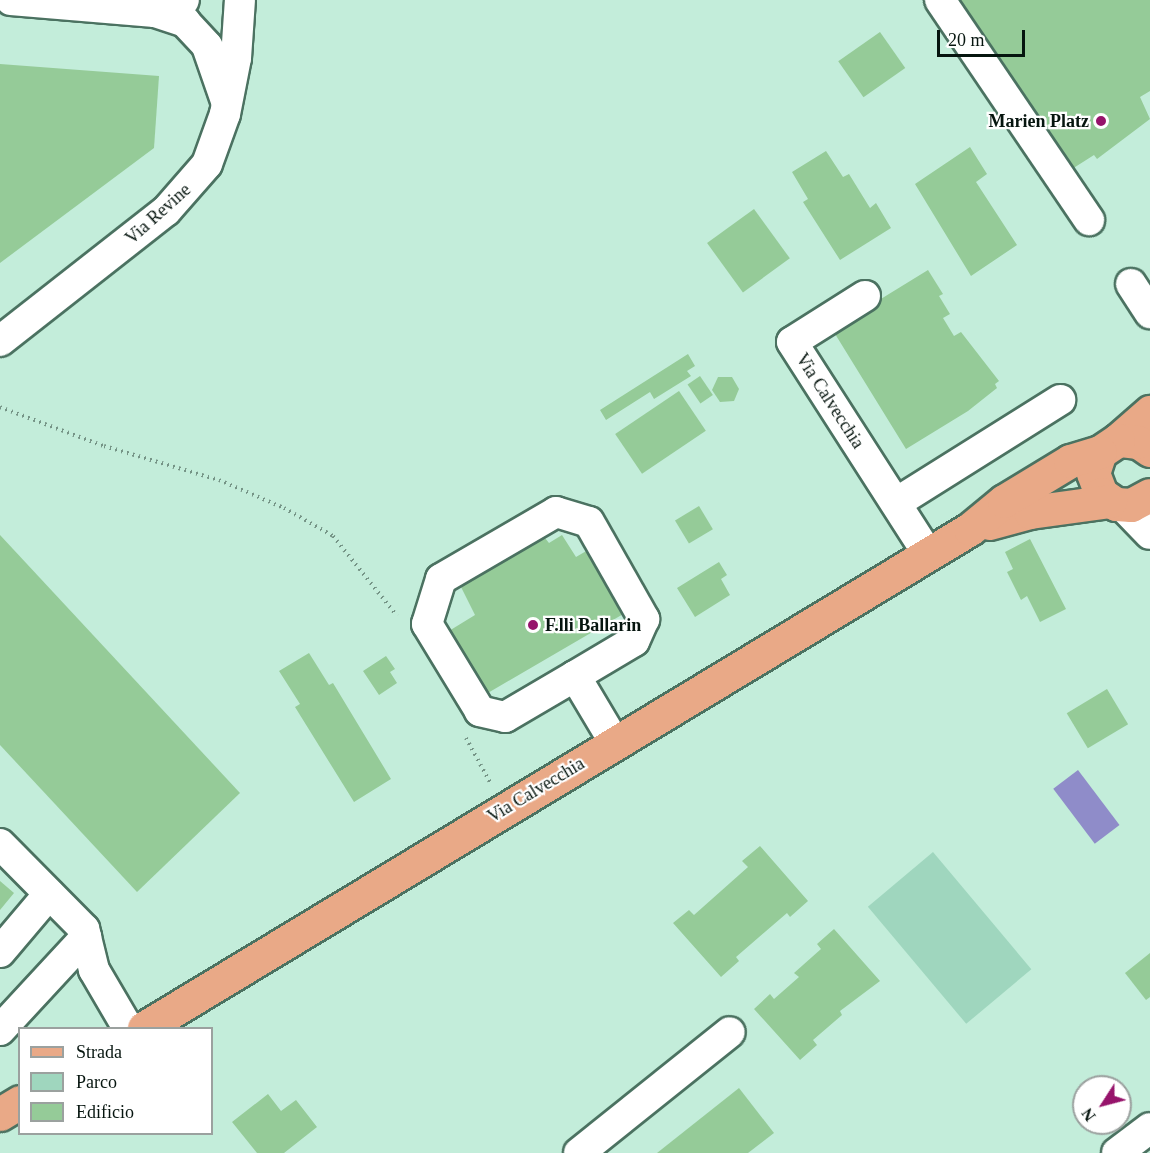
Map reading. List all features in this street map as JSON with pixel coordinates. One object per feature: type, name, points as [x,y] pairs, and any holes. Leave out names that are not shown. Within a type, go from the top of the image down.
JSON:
[{"type":"main road","name":"Via Calvecchia","points":[[147,1027],[505,808],[970,529],[1004,501],[1070,461],[1109,446],[1150,412]]},
{"type":"main road","points":[[1127,501],[1095,484],[1093,473],[1109,446],[1138,442],[1150,450]]},
{"type":"main road","name":"Via Calvecchia","points":[[970,529],[1030,512],[1127,501]]},
{"type":"main road","points":[[0,1114],[18,1103]]},
{"type":"street","points":[[14,0],[155,12],[185,21],[207,46],[226,102]]},
{"type":"street","points":[[155,12],[184,0]]},
{"type":"street","name":"Via Revine","points":[[0,341],[166,211],[192,185],[219,138],[236,58],[240,0]]},
{"type":"street","points":[[940,0],[1089,220]]},
{"type":"street","points":[[1131,284],[1150,313]]},
{"type":"street","name":"Via Calvecchia","points":[[865,296],[792,342],[928,554]]},
{"type":"street","points":[[896,503],[1060,400]]},
{"type":"street","points":[[1127,501],[1150,534]]},
{"type":"street","points":[[556,512],[589,522],[644,619],[634,641],[575,676],[505,717],[480,711],[427,624],[441,579],[556,512]]},
{"type":"street","points":[[575,676],[615,743]]},
{"type":"street","points":[[0,844],[84,929],[94,970],[127,1027]]},
{"type":"street","points":[[0,952],[49,894]]},
{"type":"street","points":[[0,1030],[86,937]]},
{"type":"street","points":[[581,1152],[730,1032]]},
{"type":"street","points":[[1117,1153],[1150,1128]]},
{"type":"path","points":[[0,407],[104,446],[219,480],[284,508],[333,536],[392,608],[403,627]]},
{"type":"path","points":[[459,727],[505,808]]},
{"type":"green space","points":[[933,852],[1031,969],[966,1024],[868,907]]},
{"type":"shaded area","points":[[1078,770],[1120,825],[1095,844],[1053,789]]},
{"type":"building","points":[[959,0],[1150,0],[1150,91],[1140,97],[1150,119],[1097,159],[1094,155],[1072,169]]},
{"type":"building","points":[[880,32],[905,68],[863,97],[838,61]]},
{"type":"building","points":[[0,64],[159,76],[154,148],[0,263]]},
{"type":"building","points":[[970,147],[987,174],[976,182],[1017,245],[971,276],[915,184]]},
{"type":"building","points":[[826,151],[843,177],[849,174],[870,208],[876,203],[891,228],[840,260],[803,202],[808,199],[792,172]]},
{"type":"building","points":[[754,209],[790,258],[743,292],[707,243]]},
{"type":"building","points":[[928,270],[943,294],[939,296],[950,314],[943,318],[954,336],[961,332],[999,381],[995,384],[997,388],[968,411],[906,449],[832,329]]},
{"type":"building","points":[[688,354],[695,366],[687,371],[691,376],[654,399],[650,392],[606,420],[600,410]]},
{"type":"building","points":[[700,376],[713,395],[700,403],[688,384]]},
{"type":"building","points":[[718,377],[732,377],[739,389],[734,401],[720,402],[712,390]]},
{"type":"building","points":[[679,391],[706,431],[642,474],[615,434]]},
{"type":"building","points":[[699,506],[713,529],[689,544],[675,520]]},
{"type":"building","points":[[0,535],[240,793],[137,892],[0,745]]},
{"type":"building","name":"F.lli Ballarin","points":[[562,535],[576,557],[588,550],[625,613],[481,697],[444,634],[475,615],[459,583],[545,538],[549,543]]},
{"type":"building","points":[[1030,539],[1066,609],[1040,622],[1027,596],[1021,600],[1007,572],[1013,569],[1005,552]]},
{"type":"building","points":[[719,562],[727,575],[721,579],[730,595],[695,617],[677,588]]},
{"type":"building","points":[[309,653],[329,685],[333,683],[391,779],[354,802],[295,707],[300,704],[279,671]]},
{"type":"building","points":[[386,656],[395,669],[390,672],[397,683],[379,695],[363,671]]},
{"type":"building","points":[[1107,689],[1128,724],[1088,748],[1067,713]]},
{"type":"building","points":[[760,846],[808,901],[790,917],[787,913],[736,957],[739,961],[721,977],[673,923],[689,910],[694,915],[748,867],[742,861]]},
{"type":"building","points":[[0,881],[14,893],[0,910]]},
{"type":"building","points":[[834,929],[880,981],[840,1011],[842,1015],[813,1040],[817,1045],[800,1060],[754,1009],[770,994],[774,999],[799,977],[794,973],[821,949],[817,944]]},
{"type":"building","points":[[1150,953],[1150,997],[1146,1000],[1125,973]]},
{"type":"building","points":[[739,1088],[774,1133],[748,1153],[657,1153]]},
{"type":"building","points":[[268,1094],[281,1111],[296,1100],[317,1127],[284,1153],[257,1153],[232,1122]]},
{"type":"place","name":"Marien Platz","points":[[1101,121]]},
{"type":"place","name":"F.lli Ballarin","points":[[533,625]]}]
